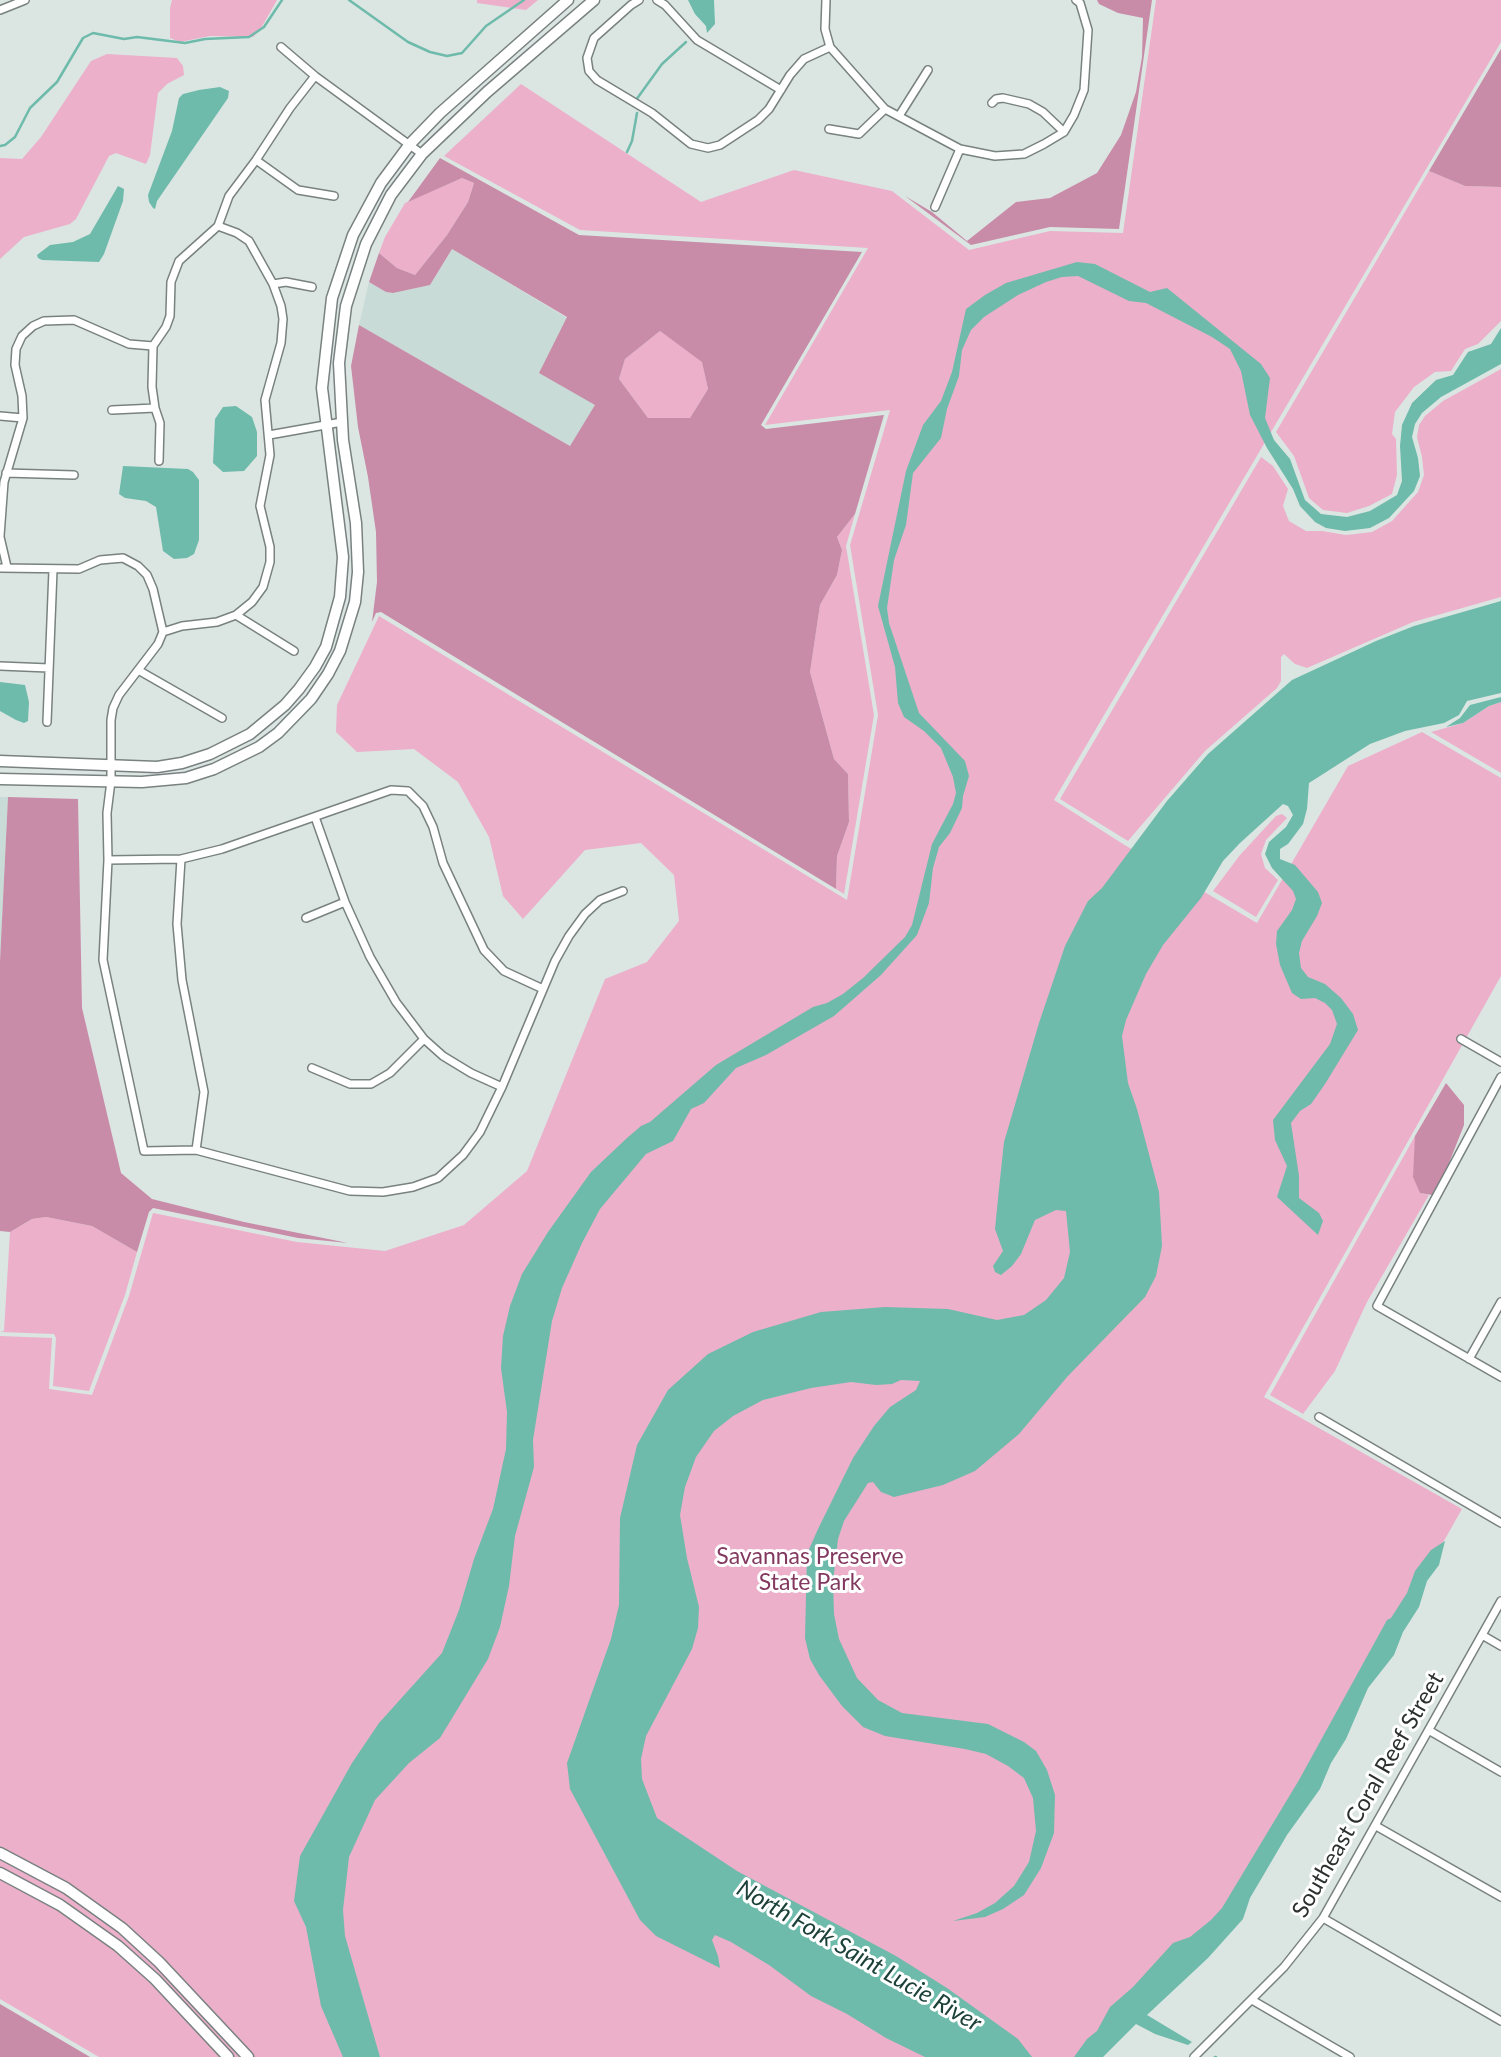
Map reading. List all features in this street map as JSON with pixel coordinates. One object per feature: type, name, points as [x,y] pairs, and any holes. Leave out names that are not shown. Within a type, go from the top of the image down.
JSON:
[{"type":"main road","points":[[0,761],[157,767],[182,763],[236,742],[285,705],[315,667],[334,621],[340,597],[343,557],[323,388],[332,298],[339,273],[365,209],[410,144],[440,113],[568,0]]},
{"type":"main road","points":[[0,779],[142,782],[186,778],[242,757],[278,733],[312,699],[328,674],[349,628],[358,572],[356,523],[342,422],[339,363],[346,306],[377,219],[391,195],[422,154],[488,92],[594,0]]},
{"type":"main road","points":[[5,1856],[73,1892],[129,1934],[248,2057]]},
{"type":"main road","points":[[1,1874],[53,1900],[118,1946],[155,1979],[228,2057]]},
{"type":"street","points":[[0,10],[25,0]]},
{"type":"street","points":[[639,0],[594,38],[587,58],[589,71],[597,80],[652,113],[691,144],[708,148],[720,145],[758,120],[804,59],[830,47]]},
{"type":"street","points":[[657,0],[665,5],[697,40],[781,90]]},
{"type":"street","points":[[826,0],[825,29],[830,47],[885,109],[960,149],[995,156],[1024,154],[1064,132],[1074,115],[1084,90],[1088,30],[1080,3],[1076,0]]},
{"type":"street","points":[[281,47],[315,76],[422,154]]},
{"type":"street","points":[[899,116],[928,70]]},
{"type":"street","points":[[159,461],[160,423],[152,387],[153,346],[170,316],[172,282],[179,261],[218,226],[229,196],[315,76]]},
{"type":"street","points":[[992,103],[1003,97],[1029,104],[1043,112],[1064,132]]},
{"type":"street","points":[[829,129],[859,134],[885,109]]},
{"type":"street","points":[[935,207],[960,149]]},
{"type":"street","points":[[256,160],[298,191],[334,196]]},
{"type":"street","points":[[163,632],[182,626],[217,622],[236,615],[252,602],[263,587],[268,574],[270,547],[260,506],[270,455],[264,400],[281,343],[281,306],[273,284],[249,241],[218,226]]},
{"type":"street","points":[[273,284],[292,283],[312,287]]},
{"type":"street","points":[[153,346],[129,344],[74,320],[44,321],[22,336],[16,349],[15,365],[22,396],[23,418],[6,473],[0,537],[4,567],[79,569],[100,560],[123,558],[138,566],[147,575],[153,589],[163,632],[158,644],[119,695],[113,708],[103,960],[144,1150],[197,1150],[350,1191],[383,1192],[438,1178],[463,1155],[480,1132],[502,1087],[542,989],[569,936],[600,900],[624,891]]},
{"type":"street","points":[[112,410],[155,408]]},
{"type":"street","points":[[0,415],[23,418]]},
{"type":"street","points":[[269,435],[342,422]]},
{"type":"street","points":[[6,473],[74,475]]},
{"type":"street","points":[[47,722],[53,570]]},
{"type":"street","points":[[236,615],[294,651]]},
{"type":"street","points":[[0,666],[49,668]]},
{"type":"street","points":[[138,670],[222,718]]},
{"type":"street","points":[[108,860],[181,859],[222,849],[391,790],[408,791],[423,806],[433,827],[443,863],[484,950],[504,971],[542,989]]},
{"type":"street","points":[[315,817],[345,902],[370,957],[396,1002],[424,1039],[452,1061],[502,1087]]},
{"type":"street","points":[[181,859],[177,924],[182,980],[204,1092],[197,1150]]},
{"type":"street","points":[[306,918],[345,902]]},
{"type":"street","points":[[312,1068],[350,1084],[371,1084],[390,1073],[424,1039]]},
{"type":"street","points":[[1461,1039],[1501,1062]]},
{"type":"street","points":[[1501,1077],[1377,1306],[1501,1377]]},
{"type":"street","points":[[1469,1359],[1501,1302]]},
{"type":"street","points":[[1319,1417],[1501,1523]]},
{"type":"street","name":"Southeast Coral Reef Street","points":[[1194,2057],[1284,1967],[1323,1918],[1501,1601]]},
{"type":"street","points":[[1482,1635],[1501,1646]]},
{"type":"street","points":[[1430,1731],[1501,1772]]},
{"type":"street","points":[[1376,1826],[1501,1897]]},
{"type":"street","points":[[1323,1918],[1501,2021]]},
{"type":"street","points":[[1252,2000],[1350,2057]]},
{"type":"shaded area","points":[[1097,0],[1152,0],[1119,229],[1050,227],[971,245],[905,196],[932,212],[967,241],[1016,202],[1050,198],[1097,173],[1121,135],[1136,92],[1142,57],[1143,18],[1118,13],[1099,4]]},
{"type":"shaded area","points":[[1501,49],[1501,187],[1465,186],[1429,171]]},
{"type":"shaded area","points":[[440,158],[579,235],[862,252],[761,425],[766,429],[884,415],[855,514],[837,537],[842,550],[837,575],[820,605],[810,672],[834,759],[848,774],[849,822],[837,856],[836,889],[381,612],[376,613],[372,622],[377,582],[376,532],[358,427],[351,366],[359,325],[570,446],[595,405],[539,373],[567,317],[452,249],[430,285],[393,293],[369,282],[379,253],[397,268],[415,275],[447,235],[468,202],[474,183],[462,178],[408,202]],"holes":[[[660,331],[702,362],[708,389],[690,418],[648,418],[619,379],[625,359]]]},
{"type":"shaded area","points":[[452,249],[567,318],[596,405],[570,446],[359,325],[369,282],[393,293],[430,285]]},
{"type":"shaded area","points":[[0,797],[8,797],[0,961]]},
{"type":"shaded area","points":[[8,797],[78,799],[82,1008],[121,1173],[152,1199],[244,1222],[348,1243],[298,1238],[153,1208],[149,1212],[137,1252],[92,1226],[46,1217],[32,1219],[10,1232],[0,1231],[0,961]]},
{"type":"shaded area","points":[[1446,1083],[1464,1105],[1464,1125],[1447,1168],[1432,1195],[1420,1193],[1413,1177],[1415,1136]]},
{"type":"shaded area","points":[[0,2004],[90,2057],[0,2057]]},
{"type":"green space","points":[[172,0],[277,0],[253,37],[210,36],[180,42],[170,38]]},
{"type":"green space","points":[[477,0],[538,0],[526,10],[477,3]]},
{"type":"green space","name":"Savannas Preserve State Park","points":[[1156,0],[1501,0],[1501,42],[1054,800],[1257,923],[1348,766],[1422,732],[1501,778],[1501,976],[1264,1397],[1462,1509],[1253,1878],[1084,2057],[99,2057],[0,1999],[0,1336],[52,1338],[49,1389],[92,1395],[129,1296],[153,1213],[297,1242],[385,1251],[464,1225],[527,1171],[605,979],[647,962],[679,921],[674,875],[641,843],[585,850],[523,919],[503,896],[489,837],[458,782],[414,749],[357,752],[336,732],[337,705],[379,616],[847,900],[878,715],[850,545],[890,410],[765,425],[868,248],[580,230],[444,156],[521,84],[701,202],[794,170],[892,191],[969,250],[1050,231],[1123,233]]},
{"type":"green space","points":[[107,54],[177,58],[183,66],[184,75],[167,84],[158,93],[150,155],[146,164],[116,153],[109,156],[76,219],[70,224],[24,237],[0,259],[0,158],[22,159],[41,137],[91,61]]},
{"type":"green space","points":[[1429,171],[1465,186],[1501,187],[1501,321],[1478,344],[1465,349],[1451,371],[1435,372],[1414,387],[1395,412],[1392,434],[1396,439],[1397,475],[1392,494],[1369,506],[1347,513],[1323,510],[1309,498],[1294,456],[1276,432]]},
{"type":"green space","points":[[462,178],[474,183],[468,202],[447,235],[415,275],[397,268],[379,253],[405,203]]},
{"type":"green space","points":[[660,331],[702,361],[708,389],[690,418],[648,418],[619,379],[625,359]]},
{"type":"green space","points":[[1501,369],[1501,597],[1413,622],[1307,668],[1295,664],[1284,654],[1281,657],[1281,681],[1277,688],[1205,751],[1128,841],[1060,799],[1261,457],[1273,466],[1288,489],[1283,506],[1289,521],[1306,531],[1346,535],[1372,532],[1392,521],[1418,492],[1424,475],[1417,437],[1419,425],[1425,416],[1443,401]]},
{"type":"green space","points":[[855,514],[846,546],[874,715],[844,894],[836,889],[837,856],[849,822],[848,774],[834,759],[810,672],[820,605],[837,575],[842,550],[837,537]]},
{"type":"green space","points":[[1501,702],[1501,773],[1431,732],[1463,723],[1489,706]]},
{"type":"green space","points":[[1282,814],[1287,818],[1266,840],[1261,854],[1265,868],[1278,880],[1256,917],[1213,891],[1240,855],[1276,816]]},
{"type":"green space","points":[[1415,1136],[1420,1193],[1429,1195],[1367,1302],[1335,1371],[1303,1414],[1270,1395]]},
{"type":"green space","points":[[46,1217],[92,1226],[137,1252],[125,1295],[89,1391],[53,1386],[54,1334],[0,1332],[4,1331],[10,1232],[32,1219]]},
{"type":"water","points":[[688,0],[714,0],[715,24],[707,33],[706,26],[695,14]]},
{"type":"water","points":[[220,87],[229,91],[228,98],[157,201],[155,209],[153,208],[148,195],[172,131],[179,98],[183,94]]},
{"type":"water","points":[[118,186],[124,189],[123,201],[99,262],[38,258],[37,255],[50,245],[73,242],[90,234]]},
{"type":"water","points":[[1077,262],[1095,264],[1150,292],[1167,288],[1261,364],[1270,378],[1265,418],[1274,440],[1290,459],[1305,500],[1321,514],[1347,517],[1370,511],[1397,495],[1402,481],[1402,425],[1412,403],[1436,380],[1453,375],[1468,352],[1491,344],[1501,328],[1501,364],[1441,397],[1422,413],[1415,424],[1412,437],[1420,476],[1414,491],[1389,518],[1370,528],[1345,531],[1326,528],[1315,522],[1300,506],[1250,415],[1241,371],[1230,349],[1212,337],[1146,303],[1129,301],[1078,276],[1046,282],[1018,295],[984,317],[971,330],[962,350],[959,376],[947,409],[941,438],[913,473],[906,525],[894,560],[887,608],[889,623],[919,713],[965,761],[969,776],[962,808],[950,833],[939,847],[933,868],[929,903],[917,935],[881,975],[834,1016],[766,1055],[736,1068],[704,1103],[691,1109],[673,1141],[646,1154],[600,1209],[582,1243],[562,1288],[552,1321],[533,1440],[534,1467],[515,1536],[509,1586],[500,1627],[488,1659],[440,1738],[409,1763],[375,1800],[349,1857],[343,1910],[345,1936],[380,2057],[343,2057],[321,2006],[306,1927],[294,1901],[300,1856],[352,1763],[379,1723],[442,1653],[459,1610],[493,1509],[506,1449],[507,1412],[501,1368],[503,1336],[522,1274],[591,1172],[627,1138],[650,1122],[716,1065],[813,1007],[843,994],[905,937],[912,925],[932,844],[956,793],[953,777],[941,748],[924,731],[904,717],[898,703],[895,667],[878,606],[906,471],[923,425],[941,401],[952,372],[966,309],[1006,283]]},
{"type":"water","points":[[236,406],[252,417],[257,432],[257,456],[244,471],[223,472],[213,463],[215,419],[223,407]]},
{"type":"water","points":[[123,466],[188,469],[193,472],[199,480],[199,540],[194,554],[187,558],[174,559],[163,551],[156,507],[146,501],[125,498],[119,494]]},
{"type":"water","name":"North Fork Saint Lucie River","points":[[1501,601],[1501,693],[1467,701],[1459,715],[1444,723],[1405,731],[1370,744],[1309,783],[1303,824],[1288,844],[1280,849],[1280,859],[1295,865],[1318,892],[1322,903],[1302,941],[1299,953],[1301,968],[1308,977],[1325,984],[1341,998],[1353,1014],[1358,1030],[1311,1104],[1300,1111],[1291,1123],[1299,1176],[1299,1198],[1319,1213],[1323,1221],[1318,1235],[1277,1197],[1287,1166],[1275,1140],[1273,1120],[1330,1044],[1337,1024],[1332,1010],[1325,1003],[1315,998],[1301,999],[1292,993],[1280,965],[1276,944],[1277,931],[1292,910],[1296,899],[1293,891],[1272,868],[1265,854],[1269,842],[1286,827],[1293,815],[1288,806],[1283,804],[1223,861],[1201,898],[1163,945],[1146,974],[1126,1020],[1122,1036],[1128,1083],[1159,1192],[1162,1246],[1156,1276],[1145,1297],[1067,1377],[1019,1434],[975,1471],[943,1485],[894,1497],[881,1492],[873,1482],[868,1483],[844,1521],[838,1539],[833,1582],[834,1614],[839,1639],[857,1678],[878,1700],[902,1713],[988,1724],[1036,1751],[1047,1770],[1055,1795],[1054,1833],[1041,1868],[1024,1895],[985,1917],[953,1921],[977,1913],[995,1903],[1014,1886],[1029,1862],[1036,1831],[1033,1798],[1024,1778],[986,1754],[885,1736],[863,1727],[842,1706],[819,1675],[810,1659],[805,1638],[807,1554],[818,1529],[853,1458],[874,1426],[890,1407],[916,1390],[920,1381],[901,1380],[892,1384],[876,1385],[851,1382],[811,1388],[763,1400],[733,1416],[714,1431],[696,1457],[685,1487],[680,1515],[699,1607],[698,1628],[692,1649],[646,1736],[641,1759],[642,1779],[657,1818],[737,1871],[896,1956],[947,1988],[1018,2039],[1032,2057],[925,2057],[811,1996],[769,1965],[731,1942],[715,1935],[712,1940],[720,1968],[656,1936],[640,1920],[570,1789],[567,1763],[611,1639],[619,1605],[620,1518],[637,1445],[668,1390],[708,1354],[753,1332],[821,1312],[885,1307],[948,1309],[997,1320],[1024,1315],[1046,1300],[1064,1278],[1070,1252],[1066,1211],[1056,1210],[1035,1220],[1021,1254],[1001,1275],[995,1272],[993,1266],[1003,1251],[995,1229],[999,1189],[1004,1142],[1039,1023],[1065,946],[1088,901],[1102,888],[1167,801],[1208,754],[1292,680],[1414,626]]},
{"type":"water","points":[[0,682],[25,685],[29,702],[28,721],[24,723],[0,711]]},
{"type":"water","points":[[1501,697],[1501,702],[1489,706],[1463,723],[1446,727],[1460,718],[1470,705]]},
{"type":"water","points":[[1445,1541],[1439,1565],[1427,1581],[1419,1607],[1403,1632],[1394,1655],[1368,1688],[1320,1789],[1287,1835],[1250,1898],[1243,1919],[1208,1958],[1147,2015],[1192,2042],[1188,2045],[1155,2034],[1136,2024],[1103,2057],[1074,2057],[1087,2039],[1097,2031],[1110,2007],[1133,1987],[1173,1943],[1190,1937],[1222,1908],[1299,1780],[1387,1620],[1407,1593],[1415,1571],[1431,1550]]},
{"type":"waterway","points":[[0,146],[15,137],[30,108],[57,82],[83,38],[93,33],[124,39],[137,37],[185,43],[205,39],[249,37],[264,27],[282,0]]},
{"type":"waterway","points":[[349,0],[408,42],[447,56],[462,53],[486,26],[524,0]]},
{"type":"waterway","points":[[636,100],[662,64],[686,42]]},
{"type":"waterway","points":[[627,152],[632,141],[637,113]]}]
